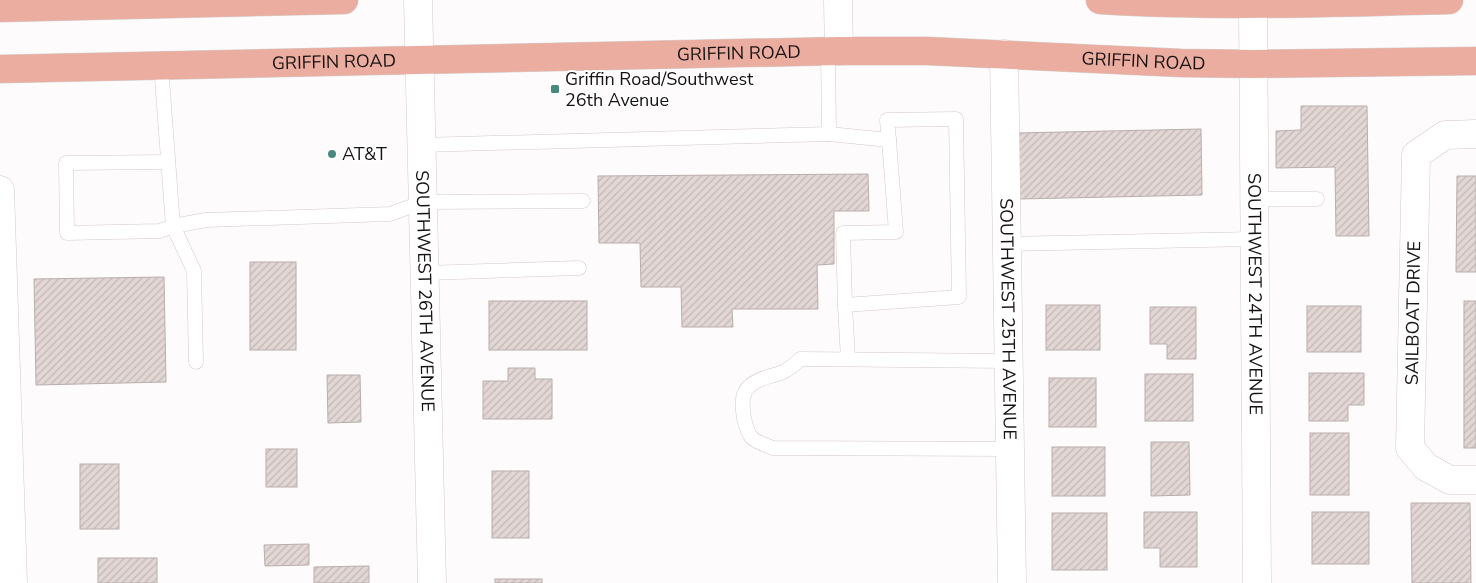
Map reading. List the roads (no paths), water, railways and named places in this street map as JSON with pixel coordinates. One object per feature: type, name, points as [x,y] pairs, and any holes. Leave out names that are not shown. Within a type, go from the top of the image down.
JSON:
[{"type":"main road","points":[[0,8],[83,3],[344,0]]},
{"type":"main road","points":[[1100,0],[1253,5],[1303,2],[1449,0]]},
{"type":"main road","name":"GRIFFIN ROAD","points":[[0,69],[833,51],[927,51],[1181,64],[1476,61]]},
{"type":"street","name":"SOUTHWEST 26TH AVENUE","points":[[418,0],[432,583]]},
{"type":"street","points":[[833,51],[838,0]]},
{"type":"street","name":"SOUTHWEST 24TH AVENUE","points":[[1253,5],[1256,583]]},
{"type":"street","name":"SOUTHWEST 25TH AVENUE","points":[[1004,54],[1012,583]]},
{"type":"street","name":"SAILBOAT DRIVE","points":[[1476,134],[1445,135],[1416,155],[1410,448],[1426,466],[1450,480],[1476,480]]},
{"type":"street","points":[[0,190],[13,583]]},
{"type":"lane","points":[[829,134],[833,51]]},
{"type":"lane","points":[[161,65],[172,226],[194,271],[196,362]]},
{"type":"lane","points":[[845,305],[959,297],[956,119],[888,120],[896,232],[843,233],[845,305],[848,359]]},
{"type":"lane","points":[[422,145],[829,134],[889,140]]},
{"type":"lane","points":[[168,162],[66,164],[68,233],[160,231],[172,226],[206,220],[390,214],[423,202],[583,201]]},
{"type":"lane","points":[[1254,199],[1317,199]]},
{"type":"lane","points":[[1006,244],[1254,240]]},
{"type":"lane","points":[[424,273],[579,268]]},
{"type":"lane","points":[[1008,360],[800,359],[785,371],[764,378],[748,387],[742,395],[742,405],[748,435],[753,440],[774,448],[1010,449]]},
{"type":"place","name":"Griffin Road/Southwest 26th Avenue","points":[[555,89]]},
{"type":"place","name":"AT&T","points":[[332,154]]}]
